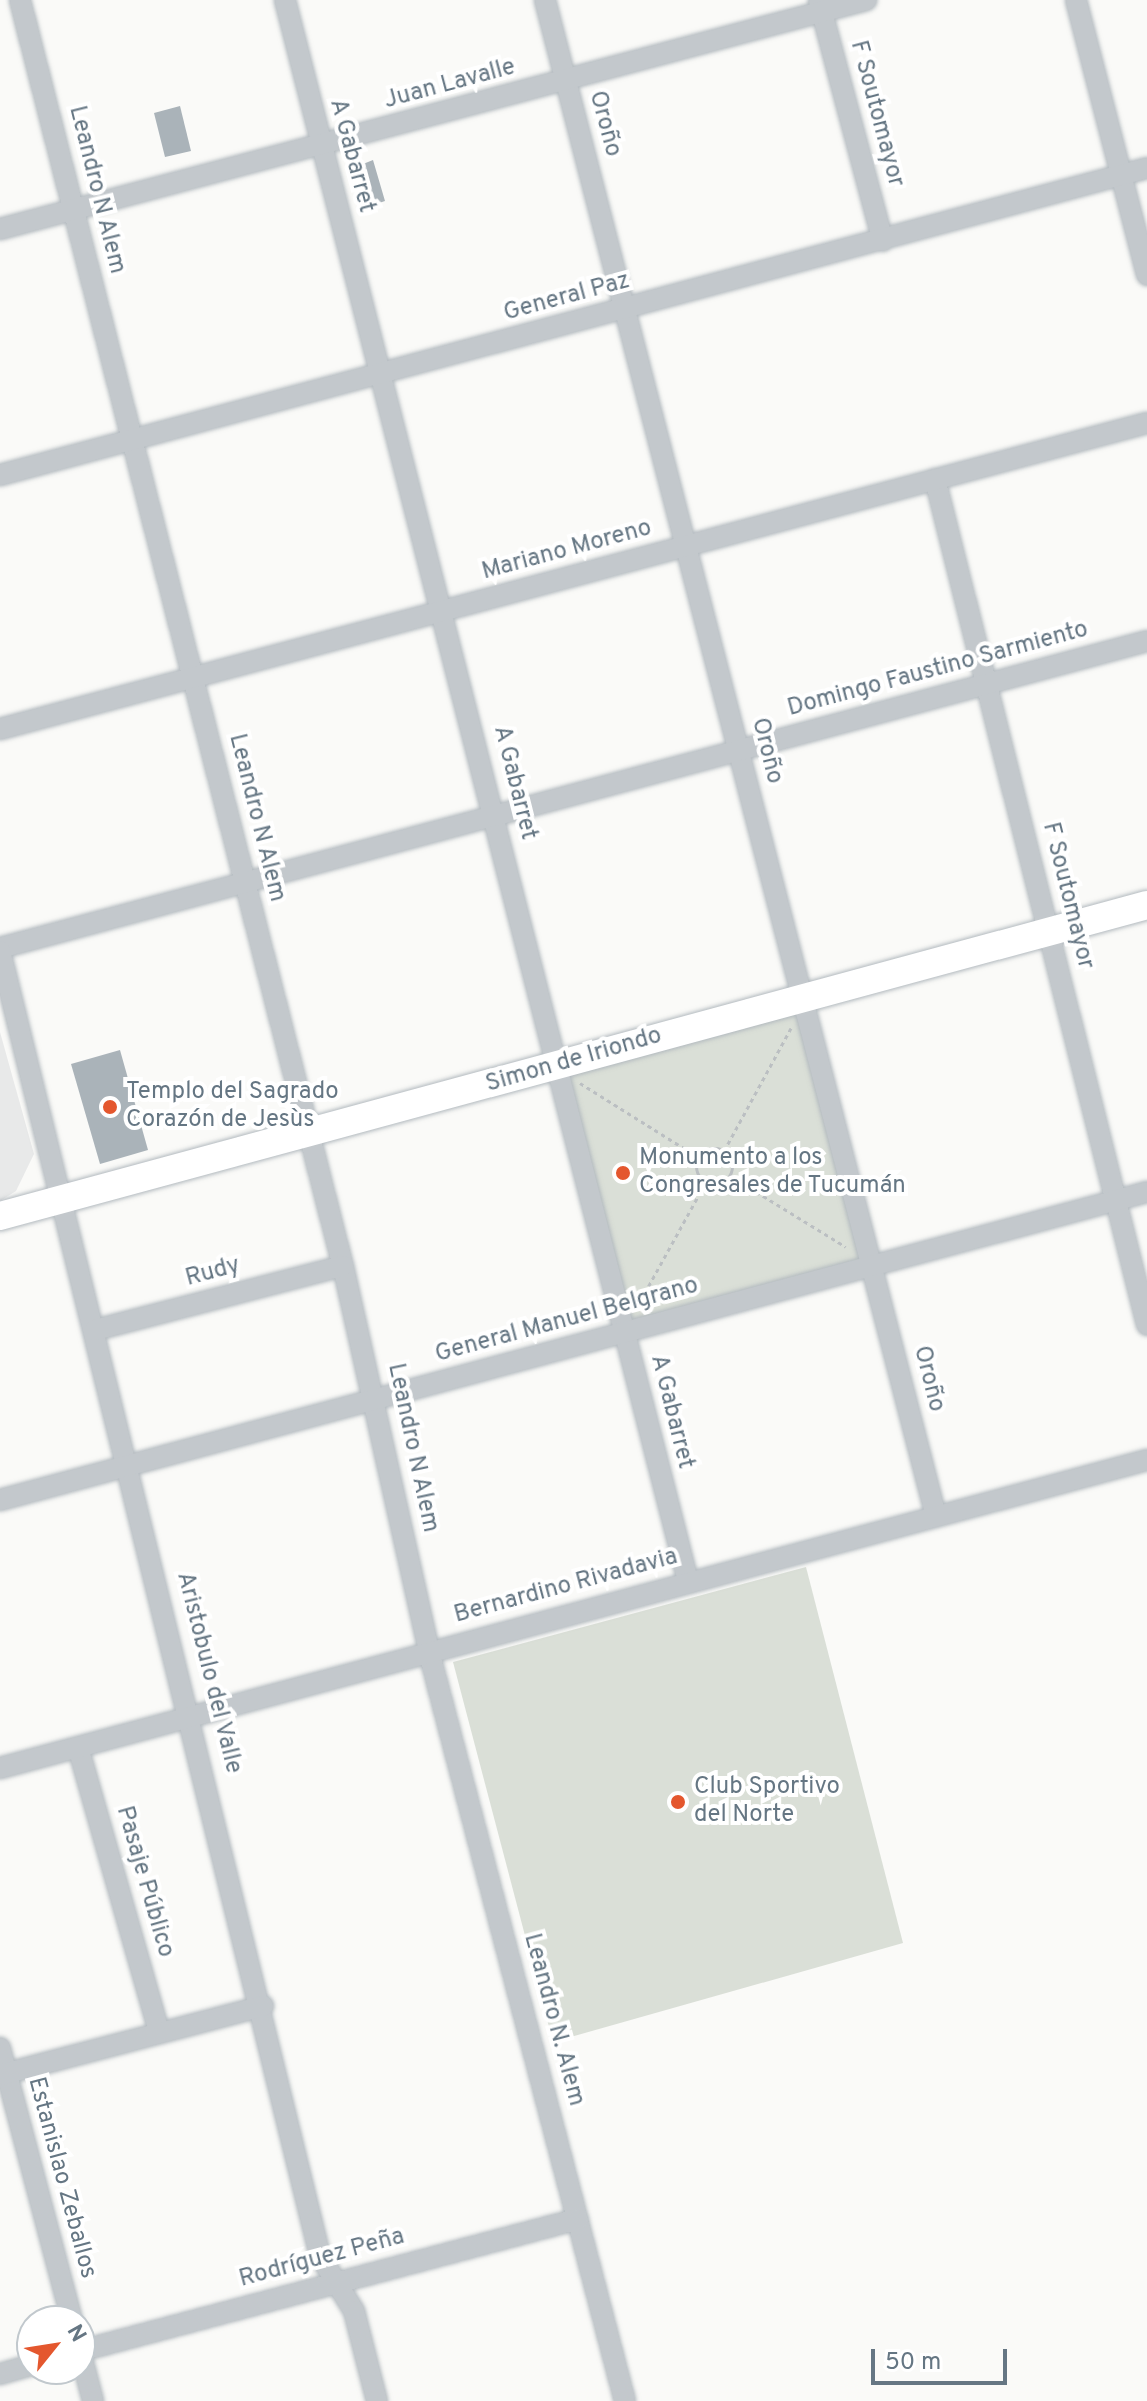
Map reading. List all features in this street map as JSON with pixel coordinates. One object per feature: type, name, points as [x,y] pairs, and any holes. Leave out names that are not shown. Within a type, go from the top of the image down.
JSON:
[{"type":"main road","name":"Simon de Iriondo","points":[[0,1216],[309,1134],[572,1072],[1147,905]]},
{"type":"street","name":"Leandro N Alem","points":[[20,0],[343,1266],[429,1652]]},
{"type":"street","name":"A Gabarret","points":[[285,0],[320,146],[383,374],[496,815],[572,1072],[627,1327],[688,1581]]},
{"type":"street","name":"Oroño","points":[[545,0],[739,750],[800,1006],[873,1266],[936,1516]]},
{"type":"street","name":"Juan Lavalle","points":[[0,229],[566,81],[820,6],[866,0]]},
{"type":"street","points":[[1076,0],[1147,275]]},
{"type":"street","name":"F Soutomayor","points":[[820,6],[883,241]]},
{"type":"street","name":"General Paz","points":[[0,475],[1147,168]]},
{"type":"street","name":"Mariano Moreno","points":[[0,729],[1147,423]]},
{"type":"street","name":"F Soutomayor","points":[[935,479],[1147,1325]]},
{"type":"street","name":"Domingo Faustino Sarmiento","points":[[0,950],[1147,641]]},
{"type":"street","name":"Aristobulo del Valle","points":[[0,950],[192,1716],[320,2256],[354,2311],[377,2401]]},
{"type":"street","name":"General Manuel Belgrano","points":[[0,1500],[375,1400],[627,1327],[873,1266],[1147,1192]]},
{"type":"street","name":"Rudy","points":[[95,1330],[343,1266]]},
{"type":"street","name":"Bernardino Rivadavia","points":[[0,1768],[1147,1460]]},
{"type":"street","name":"Leandro N. Alem","points":[[429,1652],[625,2401]]},
{"type":"street","name":"Pasaje Público","points":[[78,1747],[159,2032]]},
{"type":"street","points":[[3,2074],[263,2006]]},
{"type":"street","name":"Estanislao Zeballos","points":[[0,2048],[3,2074],[68,2305]]},
{"type":"street","name":"Rodríguez Peña","points":[[96,2347],[578,2219]]},
{"type":"path","points":[[800,1006],[724,1151],[729,1175],[851,1250]]},
{"type":"path","points":[[572,1072],[574,1092]]},
{"type":"path","points":[[572,1072],[698,1157]]},
{"type":"path","points":[[706,1182],[695,1169],[698,1157],[712,1147],[724,1151]]},
{"type":"path","points":[[627,1327],[706,1182],[729,1175]]},
{"type":"shaded area","points":[[802,997],[873,1266],[624,1333],[560,1066]]},
{"type":"shaded area","points":[[0,1032],[34,1154],[16,1191],[0,1201]]},
{"type":"shaded area","name":"Club Sportivo del Norte","points":[[806,1567],[903,1943],[553,2042],[453,1662]]},
{"type":"building","points":[[180,106],[191,151],[165,157],[154,113]]},
{"type":"building","points":[[373,160],[385,201],[373,205],[369,194],[361,196],[353,168]]},
{"type":"building","name":"Templo del Sagrado Corazón de Jesùs","points":[[120,1050],[148,1150],[100,1164],[71,1064]]},
{"type":"place","name":"Templo del Sagrado Corazón de Jesùs","points":[[110,1107]]},
{"type":"place","name":"Monumento a los Congresales de Tucumán","points":[[623,1173]]},
{"type":"place","name":"Club Sportivo del Norte","points":[[678,1802]]}]
